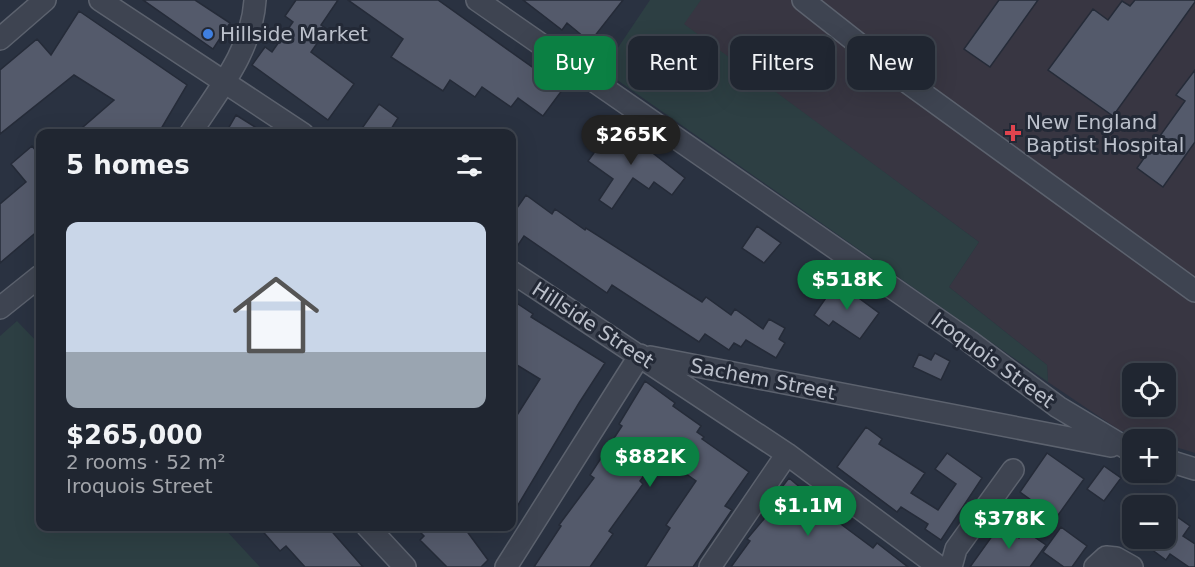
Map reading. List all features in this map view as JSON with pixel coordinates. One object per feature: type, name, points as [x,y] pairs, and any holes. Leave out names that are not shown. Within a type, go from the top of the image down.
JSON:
[{"type":"street","points":[[0,39],[45,0]]},
{"type":"street","points":[[100,0],[295,129]]},
{"type":"street","points":[[193,129],[224,82],[248,34],[255,0]]},
{"type":"street","name":"Iroquois Street","points":[[477,0],[950,328],[1058,407],[1122,445]]},
{"type":"street","points":[[803,0],[907,82],[1195,291]]},
{"type":"street","name":"Hillside Street","points":[[516,275],[787,454],[939,567]]},
{"type":"street","points":[[0,308],[36,279]]},
{"type":"street","points":[[506,567],[640,355]]},
{"type":"street","name":"Sachem Street","points":[[640,355],[1053,433],[1122,448]]},
{"type":"street","points":[[710,567],[787,454]]},
{"type":"street","points":[[1176,463],[1195,469]]},
{"type":"street","points":[[951,567],[956,549],[1013,470]]},
{"type":"street","points":[[372,531],[405,567]]},
{"type":"street","points":[[1095,567],[1106,557],[1116,558],[1132,567]]},
{"type":"shaded area","name":"New England Baptist Hospital","points":[[650,0],[1195,0],[1195,453],[1176,447],[1176,429],[1119,430],[1048,382],[1047,365],[949,287],[979,242],[772,90],[835,90],[835,36],[730,36],[730,59],[718,50],[718,36],[699,36]]},
{"type":"shaded area","points":[[650,0],[701,0],[684,24],[700,36],[628,36],[628,88],[616,79],[616,51]]},
{"type":"shaded area","points":[[718,49],[730,58],[730,90],[773,90],[979,242],[949,287],[1047,365],[1048,382],[632,90],[718,90]]},
{"type":"shaded area","points":[[17,321],[36,341],[36,531],[227,531],[260,567],[0,567],[0,336]]},
{"type":"building","points":[[143,0],[195,0],[230,23],[213,49]]},
{"type":"building","points":[[296,0],[338,0],[321,25],[327,29],[311,52],[354,84],[328,120],[252,65],[265,47],[272,52],[293,22],[285,16]]},
{"type":"building","points":[[348,0],[438,0],[534,68],[534,90],[562,90],[543,116],[518,98],[511,107],[482,87],[475,97],[450,80],[443,91],[391,57],[403,39]]},
{"type":"building","points":[[523,0],[623,0],[595,36],[583,36],[567,23],[562,30]]},
{"type":"building","points":[[999,0],[1038,0],[990,67],[964,49]]},
{"type":"building","points":[[1135,0],[1195,0],[1195,2],[1113,116],[1048,70],[1093,9],[1108,20],[1122,1],[1130,6]]},
{"type":"building","points":[[79,11],[187,85],[161,129],[81,129],[114,100],[74,75],[0,134],[0,70],[37,39],[51,55]]},
{"type":"building","points":[[1195,70],[1195,142],[1163,187],[1137,168],[1185,101],[1176,95]]},
{"type":"building","points":[[379,104],[398,118],[391,129],[362,129]]},
{"type":"building","points":[[236,115],[258,129],[228,129]]},
{"type":"building","points":[[615,124],[685,178],[672,195],[654,182],[649,189],[633,178],[612,209],[599,200],[613,179],[588,161]]},
{"type":"building","points":[[32,146],[36,151],[36,232],[0,263],[0,204],[26,182],[11,164]]},
{"type":"building","points":[[526,195],[552,214],[555,209],[702,302],[706,297],[731,315],[735,309],[763,329],[769,319],[785,328],[779,339],[785,343],[776,358],[746,340],[741,347],[734,343],[729,350],[705,334],[699,342],[612,285],[607,293],[524,236],[516,248],[516,209]]},
{"type":"building","points":[[757,226],[781,243],[764,263],[742,248]]},
{"type":"building","points":[[837,282],[879,313],[860,339],[833,321],[829,326],[814,315]]},
{"type":"building","points":[[516,303],[533,314],[531,317],[605,363],[516,508],[516,417],[540,379],[516,364]]},
{"type":"building","points":[[935,353],[950,361],[941,380],[913,367],[919,354],[931,360]]},
{"type":"building","points":[[645,381],[675,403],[673,406],[701,426],[697,432],[704,437],[702,439],[749,472],[725,506],[732,510],[693,567],[645,567],[670,528],[666,525],[696,481],[659,455],[640,481],[643,484],[609,531],[613,534],[590,567],[534,567],[561,526],[559,525],[594,478],[590,475],[622,426],[619,424]]},
{"type":"building","points":[[866,427],[882,439],[879,444],[925,473],[911,493],[938,510],[956,484],[935,469],[947,453],[982,478],[941,540],[925,529],[928,524],[901,507],[897,512],[837,467]]},
{"type":"building","points":[[1047,453],[1084,479],[1056,518],[1020,492]]},
{"type":"building","points":[[1104,466],[1121,478],[1104,501],[1087,489]]},
{"type":"building","points":[[789,478],[815,500],[819,496],[836,510],[830,516],[873,548],[877,543],[908,567],[731,567],[750,541],[747,539],[769,513],[764,510]]},
{"type":"building","points":[[1176,516],[1190,526],[1183,536],[1195,544],[1195,567],[1189,567],[1170,554],[1166,560],[1151,549],[1176,549]]},
{"type":"building","points":[[1000,525],[1019,538],[1024,530],[1046,545],[1030,567],[970,567]]},
{"type":"building","points":[[1061,527],[1087,546],[1072,567],[1064,567],[1043,552]]},
{"type":"building","points":[[262,531],[331,531],[363,567],[305,567],[286,546],[280,551]]},
{"type":"building","points":[[419,531],[467,531],[488,560],[481,567],[447,567],[420,540],[424,536]]},
{"type":"place","name":"Hillside Market","points":[[208,34]]},
{"type":"place","name":"New England Baptist Hospital","points":[[1013,133]]}]
